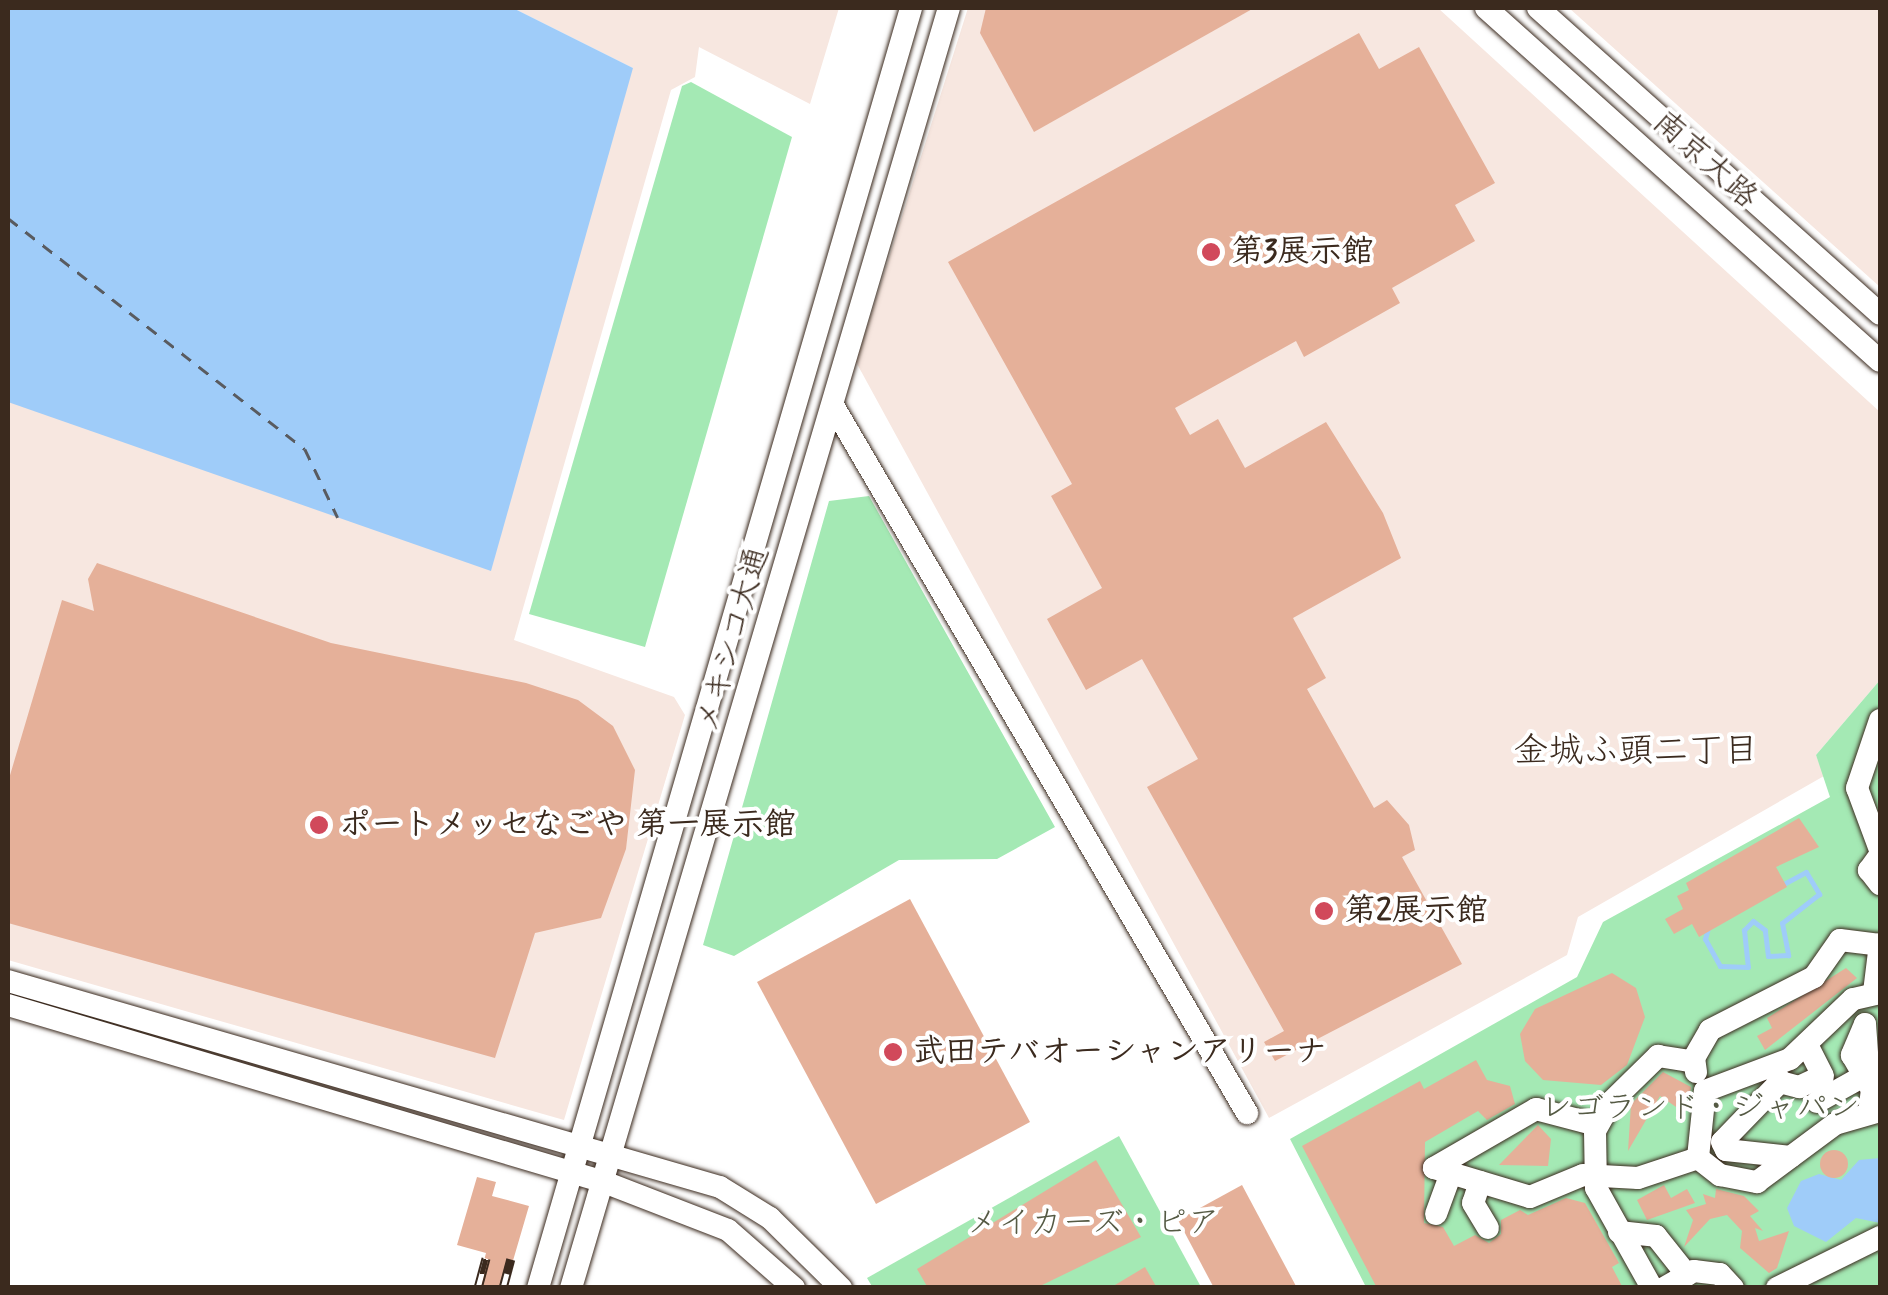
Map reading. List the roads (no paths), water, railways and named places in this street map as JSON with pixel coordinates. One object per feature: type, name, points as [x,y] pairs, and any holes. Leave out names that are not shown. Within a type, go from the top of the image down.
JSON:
[{"type":"street","name":"メキシコ大通","points":[[538,1288],[911,8]]},
{"type":"street","name":"メキシコ大通","points":[[571,1288],[615,1154],[835,409],[948,8]]},
{"type":"street","name":"南京大路","points":[[1486,8],[1880,361]]},
{"type":"street","name":"南京大路","points":[[1538,8],[1880,314]]},
{"type":"street","points":[[835,409],[1247,1112]]},
{"type":"street","points":[[1880,720],[1858,788],[1880,852],[1869,870],[1880,884]]},
{"type":"street","points":[[1698,1158],[1705,1091],[1694,1062],[1710,1030],[1814,977],[1840,940],[1880,945],[1877,992],[1853,999],[1776,1075],[1744,1120],[1722,1142],[1726,1150],[1791,1157]]},
{"type":"street","points":[[8,981],[720,1186],[770,1218],[841,1288]]},
{"type":"street","points":[[8,1005],[604,1182],[728,1230],[794,1288]]},
{"type":"street","points":[[1705,1091],[1776,1075],[1799,1087],[1822,1078],[1808,1046]]},
{"type":"street","points":[[1652,1288],[1619,1232],[1594,1175],[1598,1125],[1658,1056],[1694,1062]]},
{"type":"street","points":[[1698,1158],[1720,1175],[1749,1183],[1859,1116],[1870,1079]]},
{"type":"street","points":[[1859,1116],[1825,1097],[1870,1079]]},
{"type":"street","points":[[1598,1125],[1536,1109],[1434,1168],[1530,1198],[1594,1175],[1638,1178],[1698,1158]]},
{"type":"street","points":[[1436,1214],[1451,1173]]},
{"type":"street","points":[[1480,1182],[1473,1203],[1488,1228]]},
{"type":"street","points":[[1619,1232],[1656,1236],[1687,1274]]},
{"type":"street","points":[[1777,1288],[1880,1237]]},
{"type":"street","points":[[1664,1288],[1687,1274],[1720,1274],[1733,1288]]},
{"type":"water","points":[[8,8],[513,8],[633,68],[491,571],[8,402]]},
{"type":"water","points":[[1880,1158],[1880,1223],[1856,1218],[1826,1242],[1794,1226],[1787,1208],[1801,1181],[1819,1174],[1841,1180],[1859,1160]]},
{"type":"waterway","points":[[1806,872],[1819,894],[1782,923],[1788,955],[1768,956],[1765,930],[1753,921],[1744,930],[1748,967],[1720,966],[1705,939],[1709,924],[1806,872]]},
{"type":"railway","points":[[478,1288],[486,1258]]},
{"type":"railway","points":[[503,1288],[511,1259]]},
{"type":"place","name":"第3展示館","points":[[1211,252]]},
{"type":"place","name":"ポートメッセなごや 第一展示館","points":[[319,825]]},
{"type":"place","name":"第2展示館","points":[[1324,911]]},
{"type":"place","name":"武田テバオーシャンアリーナ","points":[[893,1052]]},
{"type":"district","name":"金城ふ頭二丁目","points":[[1636,751]]},
{"type":"park label","name":"レゴランド・ジャパン","points":[[1700,1108]]},
{"type":"park label","name":"メイカーズ・ピア","points":[[1093,1223]]}]
